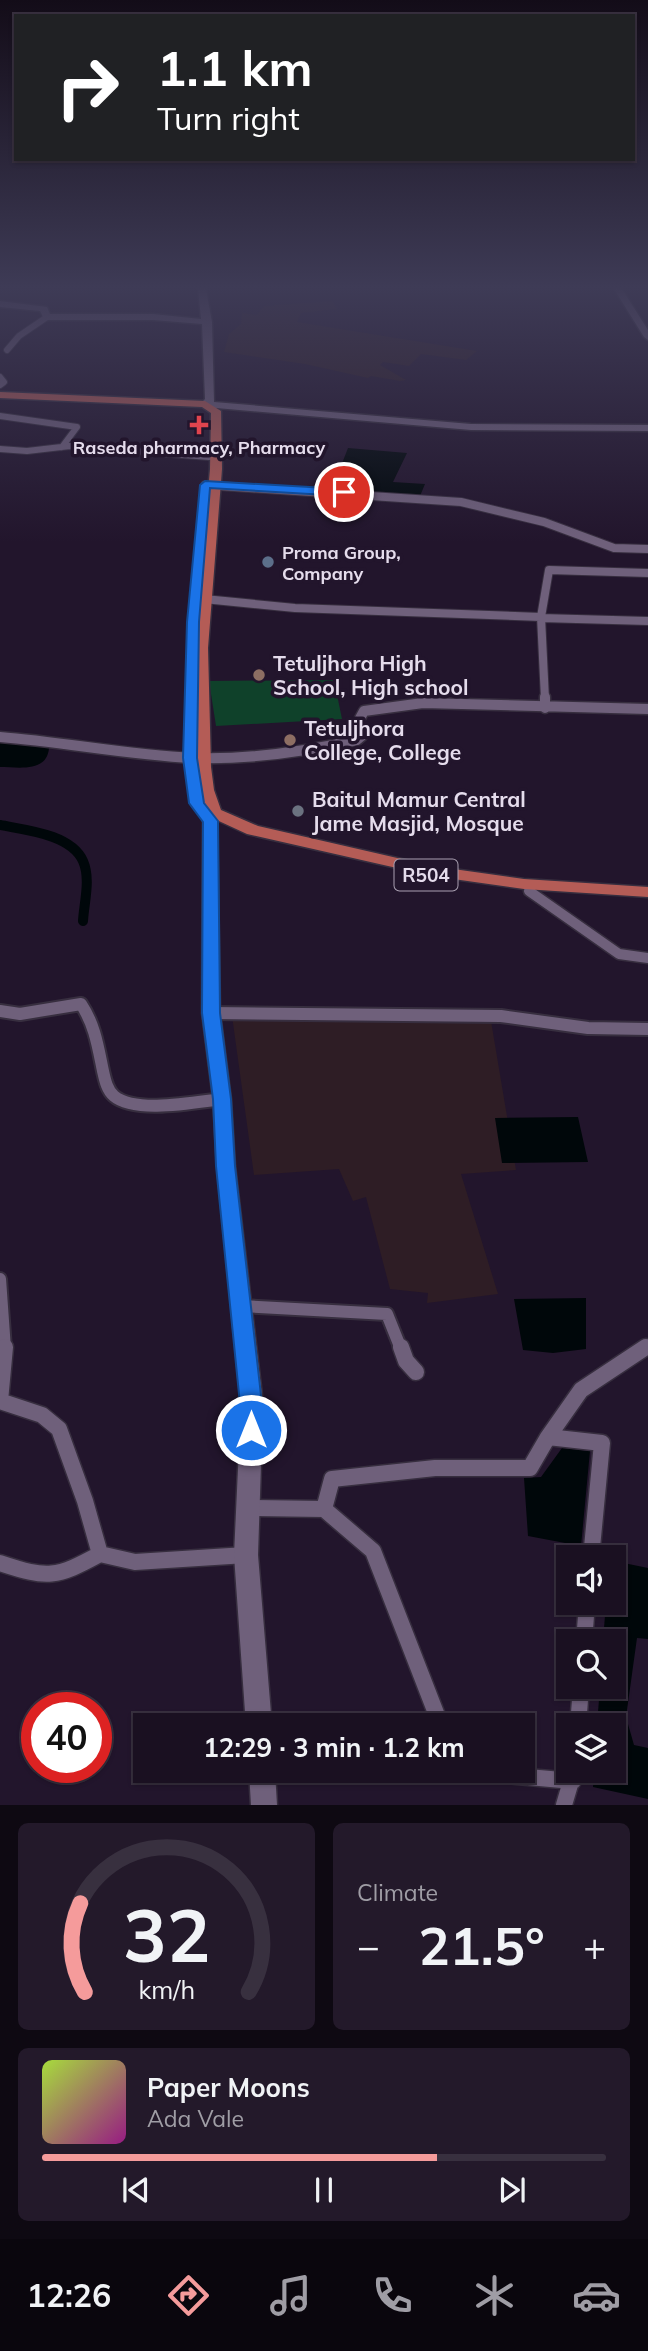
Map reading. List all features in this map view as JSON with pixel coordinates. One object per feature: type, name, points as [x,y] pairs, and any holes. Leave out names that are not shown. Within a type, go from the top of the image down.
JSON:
[{"type":"main road","points":[[0,396],[208,405],[218,417],[199,598],[200,677],[195,758],[212,817]]},
{"type":"main road","points":[[208,405],[210,485]]},
{"type":"main road","name":"R504","points":[[212,817],[253,836],[458,882],[530,891],[648,899]]},
{"type":"main road","name":"R504","points":[[212,817],[253,830],[432,871],[524,884],[648,892]]},
{"type":"street","points":[[209,373],[208,405],[471,428],[648,428]]},
{"type":"street","points":[[0,377],[4,382],[0,385]]},
{"type":"street","points":[[0,416],[77,427],[62,447]]},
{"type":"street","points":[[0,449],[27,451],[62,447],[209,457]]},
{"type":"street","points":[[210,485],[461,502],[544,522],[614,548],[648,549]]},
{"type":"street","points":[[545,708],[541,617],[549,570],[648,573]]},
{"type":"street","points":[[199,598],[295,608],[648,621]]},
{"type":"street","points":[[0,737],[195,758],[295,751],[357,740],[363,735],[358,722],[364,711],[383,707],[423,703],[648,709]]},
{"type":"street","points":[[212,817],[211,1013],[222,1099],[226,1166],[251,1404],[246,1555],[258,1713]]},
{"type":"street","points":[[530,891],[619,954],[648,958]]},
{"type":"street","points":[[0,1011],[20,1014],[81,1004],[93,1019],[107,1086],[113,1096],[124,1102],[170,1104],[222,1099]]},
{"type":"street","points":[[211,1013],[501,1016],[588,1028],[648,1029]]},
{"type":"street","points":[[0,1279],[6,1310],[7,1347],[0,1401],[42,1415],[59,1429],[85,1501],[100,1554]]},
{"type":"street","points":[[241,1306],[387,1314],[406,1360],[416,1372]]},
{"type":"street","points":[[324,1509],[332,1479],[435,1468],[530,1468],[581,1390],[648,1346]]},
{"type":"street","points":[[548,1437],[602,1443],[593,1545]]},
{"type":"street","points":[[248,1508],[324,1509],[373,1551],[436,1713]]},
{"type":"street","points":[[0,1563],[38,1576],[62,1576],[100,1554],[135,1562],[246,1555]]},
{"type":"street","points":[[535,1774],[556,1775]]},
{"type":"street","points":[[263,1783],[264,1805]]},
{"type":"street","points":[[564,1805],[572,1783]]},
{"type":"shaded area","points":[[347,373],[394,373],[406,380],[371,376],[368,378]]},
{"type":"shaded area","points":[[348,448],[407,453],[393,482],[425,484],[420,496],[332,489]]},
{"type":"shaded area","points":[[0,743],[31,744],[49,748],[43,762],[37,765],[23,768],[0,767]]},
{"type":"shaded area","points":[[232,1016],[491,1021],[516,1170],[461,1174],[498,1294],[427,1303],[428,1293],[390,1289],[366,1197],[353,1201],[339,1169],[254,1175]]},
{"type":"shaded area","points":[[578,1117],[588,1162],[502,1163],[495,1118]]},
{"type":"shaded area","points":[[586,1298],[586,1349],[553,1353],[523,1350],[514,1299]]},
{"type":"shaded area","points":[[562,1448],[590,1451],[581,1545],[528,1536],[524,1478],[541,1477]]},
{"type":"shaded area","points":[[626,1563],[648,1568],[648,1639],[637,1638],[626,1717],[626,1713],[598,1713],[599,1699],[626,1699],[626,1629],[604,1629],[605,1615],[626,1615]]},
{"type":"shaded area","points":[[626,1717],[634,1745],[648,1748],[648,1799],[593,1787],[593,1783],[626,1783]]},
{"type":"green space","points":[[334,680],[342,719],[216,726],[209,681]]},
{"type":"waterway","points":[[0,825],[34,831],[58,839],[77,852],[87,875],[83,921]]},
{"type":"place","name":"Raseda pharmacy, Pharmacy","points":[[199,425]]},
{"type":"place","name":"Proma Group, Company","points":[[268,562]]},
{"type":"place","name":"Tetuljhora High School, High school","points":[[259,675]]},
{"type":"place","name":"Tetuljhora College, College","points":[[290,740]]},
{"type":"place","name":"Baitul Mamur Central Jame Masjid, Mosque","points":[[298,811]]},
{"type":"route","points":[[251,1430],[251,1404],[226,1166],[222,1099],[211,1013],[210,821],[196,803],[190,758],[193,622],[205,485],[344,492]]}]
